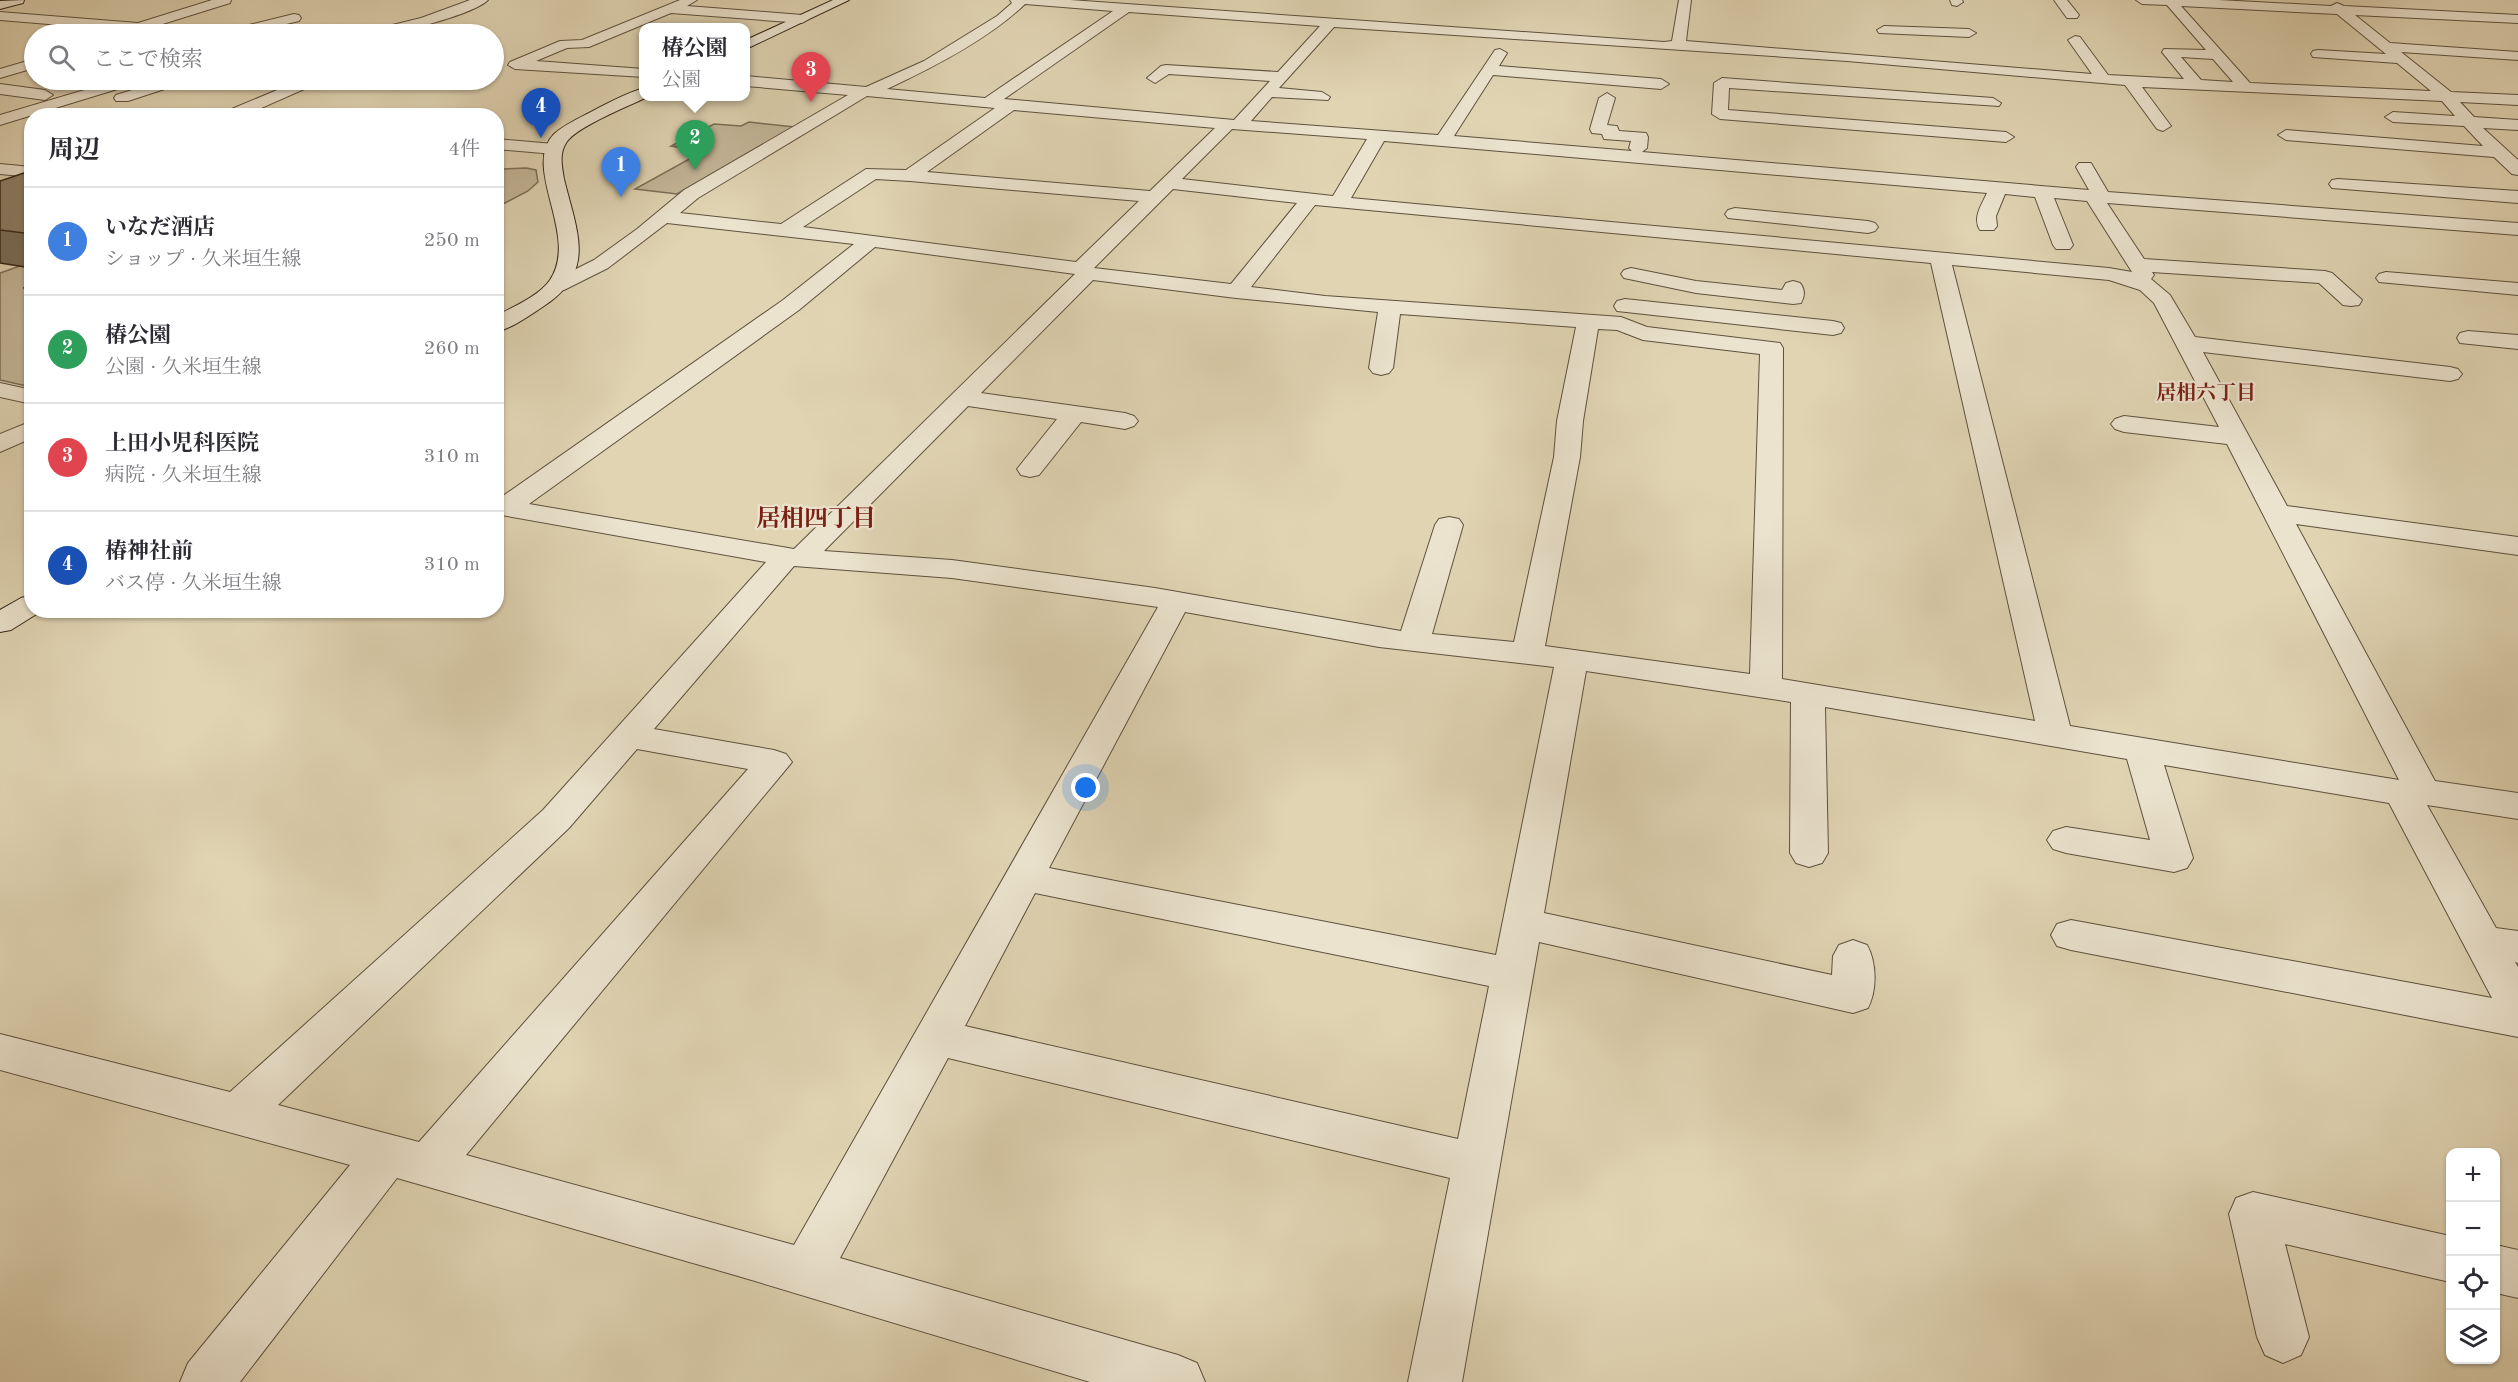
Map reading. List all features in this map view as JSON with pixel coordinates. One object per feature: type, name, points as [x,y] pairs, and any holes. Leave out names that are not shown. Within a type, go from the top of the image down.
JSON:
[{"type":"street","points":[[0,4],[18,0]]},
{"type":"street","points":[[217,0],[224,0]]},
{"type":"street","points":[[147,24],[224,0]]},
{"type":"street","points":[[414,24],[482,0]]},
{"type":"street","points":[[639,73],[510,64],[565,44],[584,44],[691,0]]},
{"type":"street","points":[[750,43],[843,0]]},
{"type":"street","points":[[1016,0],[1461,30],[1509,40],[1663,58]]},
{"type":"street","points":[[504,321],[557,286],[601,264],[691,194],[864,93],[929,64],[1002,19],[1021,0]]},
{"type":"street","points":[[1151,9],[1163,0]]},
{"type":"street","points":[[1678,45],[1685,0]]},
{"type":"street","points":[[2060,0],[2072,15]]},
{"type":"street","points":[[2142,0],[2220,2],[2518,20]]},
{"type":"street","points":[[2329,0],[2398,59],[2446,96],[2497,152],[2518,170]]},
{"type":"street","points":[[2171,2],[2244,85]]},
{"type":"street","points":[[988,103],[1126,8]]},
{"type":"street","points":[[669,9],[802,19]]},
{"type":"street","points":[[238,1113],[556,819],[629,736],[794,558],[963,398],[1161,190],[1321,42],[1334,22],[1347,9]]},
{"type":"street","points":[[1461,30],[1471,14]]},
{"type":"street","points":[[0,16],[100,24]]},
{"type":"street","points":[[256,23],[270,24],[294,18]]},
{"type":"street","points":[[364,23],[379,24]]},
{"type":"street","points":[[632,24],[639,25]]},
{"type":"street","points":[[1615,42],[1619,27]]},
{"type":"street","points":[[1884,30],[1969,33]]},
{"type":"street","points":[[1904,30],[1925,65]]},
{"type":"street","points":[[750,33],[767,35]]},
{"type":"street","points":[[1845,38],[1847,57]]},
{"type":"street","points":[[1509,40],[1753,45],[1925,65],[2130,81],[2518,100]]},
{"type":"street","points":[[1443,140],[1509,40]]},
{"type":"street","points":[[2075,40],[2103,79]]},
{"type":"street","points":[[2398,59],[2320,48],[2384,46],[2518,56]]},
{"type":"street","points":[[2195,83],[2169,52],[2217,55]]},
{"type":"street","points":[[1225,61],[1287,71]]},
{"type":"street","points":[[0,74],[24,66]]},
{"type":"street","points":[[1155,78],[1166,69],[1287,71]]},
{"type":"street","points":[[1489,70],[1661,84]]},
{"type":"street","points":[[750,81],[864,93],[1637,156],[1720,158],[2098,197],[2518,229]]},
{"type":"street","points":[[2130,81],[2163,126]]},
{"type":"street","points":[[1722,83],[1991,99],[2008,144],[1720,114],[1722,83]]},
{"type":"street","points":[[2270,87],[2283,102]]},
{"type":"street","points":[[0,89],[45,94]]},
{"type":"street","points":[[40,108],[99,90]]},
{"type":"street","points":[[122,98],[147,90]]},
{"type":"street","points":[[246,108],[288,90]]},
{"type":"street","points":[[1268,92],[1322,97]]},
{"type":"street","points":[[281,93],[321,96]]},
{"type":"street","points":[[557,286],[569,268],[570,231],[552,164],[554,149],[559,139],[578,126],[639,96]]},
{"type":"street","points":[[1606,98],[1598,129],[1611,130],[1610,135],[1640,137],[1637,156]]},
{"type":"street","points":[[909,176],[1010,105]]},
{"type":"street","points":[[0,120],[24,113]]},
{"type":"street","points":[[2393,117],[2518,124]]},
{"type":"street","points":[[1339,202],[1379,135]]},
{"type":"street","points":[[2286,135],[2497,152]]},
{"type":"street","points":[[2323,138],[2337,154]]},
{"type":"street","points":[[2377,142],[2397,161]]},
{"type":"street","points":[[504,145],[554,149]]},
{"type":"street","points":[[2085,167],[2098,197],[2138,272],[2158,292],[2188,343],[2277,513],[2413,793],[2500,944],[2518,1006]]},
{"type":"street","points":[[0,169],[24,171]]},
{"type":"street","points":[[1967,185],[1984,172]]},
{"type":"street","points":[[785,230],[872,174],[975,183],[1161,190],[1311,199],[2109,274],[2138,272],[2325,277],[2351,300]]},
{"type":"street","points":[[2344,177],[2363,186],[2518,197]]},
{"type":"street","points":[[1987,226],[1986,216],[1998,188]]},
{"type":"street","points":[[2042,192],[2063,245]]},
{"type":"street","points":[[1236,292],[1311,199]]},
{"type":"street","points":[[1735,214],[1868,227]]},
{"type":"street","points":[[663,217],[871,240],[1236,292],[1390,308],[1588,323],[1623,315],[1833,328]]},
{"type":"street","points":[[1794,220],[1796,245]]},
{"type":"street","points":[[1623,315],[1640,230]]},
{"type":"street","points":[[504,505],[790,305],[871,240]]},
{"type":"street","points":[[1940,258],[2055,735]]},
{"type":"street","points":[[1631,274],[1696,287],[1793,297],[1793,287]]},
{"type":"street","points":[[2386,278],[2518,289]]},
{"type":"street","points":[[1381,368],[1390,308]]},
{"type":"street","points":[[1623,315],[1644,333],[1772,348],[1766,687]]},
{"type":"street","points":[[1528,653],[1567,457],[1570,421],[1588,323]]},
{"type":"street","points":[[2468,338],[2518,342]]},
{"type":"street","points":[[2188,343],[2450,375]]},
{"type":"street","points":[[0,390],[24,395]]},
{"type":"street","points":[[963,398],[1125,421]]},
{"type":"street","points":[[1030,469],[1074,414]]},
{"type":"street","points":[[2124,424],[2237,437]]},
{"type":"street","points":[[0,444],[24,432]]},
{"type":"street","points":[[504,508],[794,558],[952,569],[1176,601],[1379,638],[1528,653],[1766,687],[2413,793],[2518,806]]},
{"type":"street","points":[[2277,513],[2518,546]]},
{"type":"street","points":[[1414,641],[1449,525]]},
{"type":"street","points":[[807,1271],[1176,601]]},
{"type":"street","points":[[0,622],[24,608]]},
{"type":"street","points":[[1435,1382],[1572,659]]},
{"type":"street","points":[[1808,694],[1809,853]]},
{"type":"street","points":[[207,1382],[774,762],[629,736]]},
{"type":"street","points":[[2067,840],[2174,858],[2142,750]]},
{"type":"street","points":[[1024,877],[1512,974]]},
{"type":"street","points":[[1521,922],[1853,996],[1853,956]]},
{"type":"street","points":[[2071,935],[2518,1020]]},
{"type":"street","points":[[936,1037],[1477,1164]]},
{"type":"street","points":[[0,1052],[238,1113],[807,1271],[1178,1382]]},
{"type":"street","points":[[2283,1337],[2253,1214],[2446,1257]]},
{"type":"street","points":[[2500,1270],[2518,1274]]},
{"type":"shaded area","points":[[749,122],[795,127],[677,194],[635,189],[704,151],[671,146],[714,124],[741,126]]},
{"type":"shaded area","points":[[504,169],[536,170],[538,182],[528,191],[504,203]]},
{"type":"shaded area","points":[[24,264],[24,385],[0,380],[0,273]]},
{"type":"building","points":[[24,173],[24,233],[0,230],[0,181]]},
{"type":"place","name":"上田小児科医院","points":[[811,102]]},
{"type":"place","name":"椿神社前","points":[[541,138]]},
{"type":"place","name":"椿公園","points":[[695,170]]},
{"type":"place","name":"いなだ酒店","points":[[621,197]]},
{"type":"district","name":"居相六丁目","points":[[2206,392]]},
{"type":"district","name":"居相四丁目","points":[[816,518]]}]
